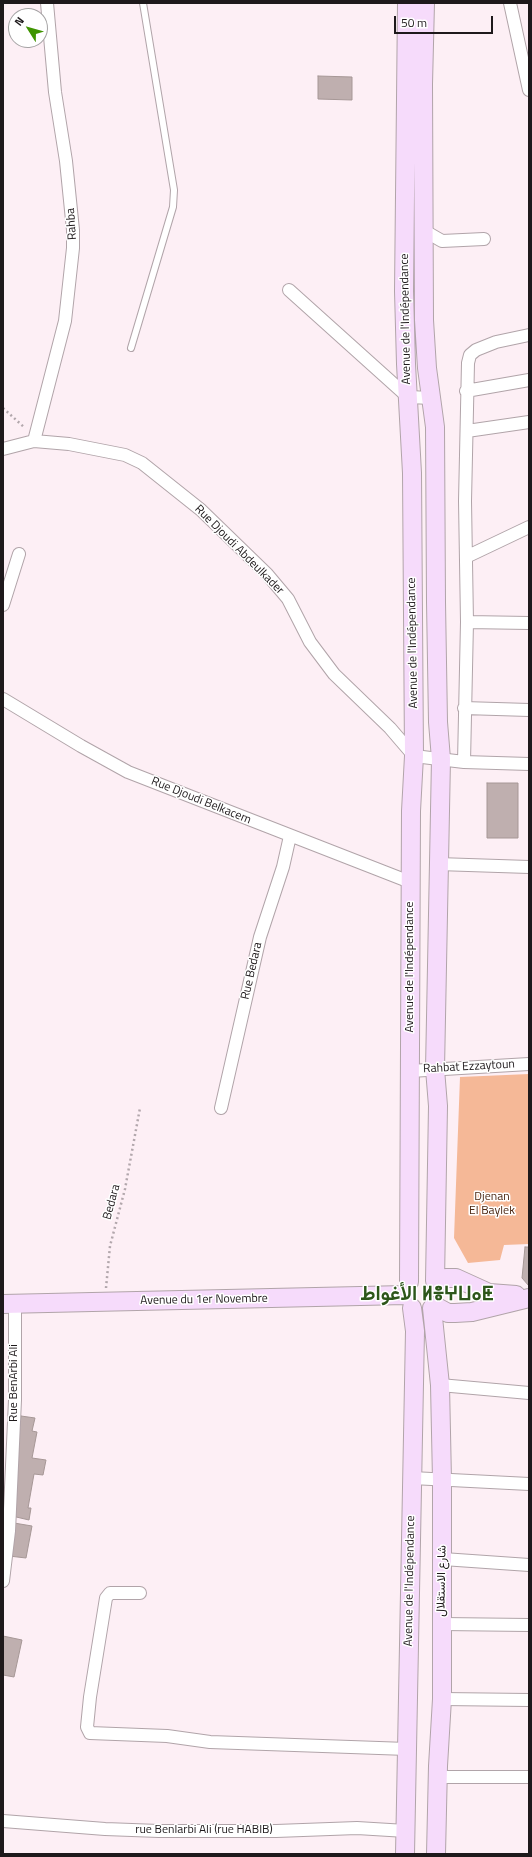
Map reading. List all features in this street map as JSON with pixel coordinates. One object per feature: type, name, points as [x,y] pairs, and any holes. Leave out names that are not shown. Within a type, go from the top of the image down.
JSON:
[{"type":"main road","name":"Avenue de l'Indépendance","points":[[405,1854],[415,1331],[409,1295],[410,882],[412,775],[414,756],[412,473],[404,268],[407,3]]},
{"type":"main road","name":"Avenue de l'Indépendance","points":[[425,3],[423,84],[424,320],[427,368],[435,427],[438,722],[441,759],[438,864],[436,1069],[438,1106],[436,1282]]},
{"type":"main road","points":[[424,1276],[436,1282],[440,1292],[438,1302],[434,1307],[422,1311],[409,1295],[413,1278],[424,1276]]},
{"type":"main road","points":[[436,1282],[446,1278],[452,1278],[489,1293],[529,1294]]},
{"type":"main road","name":"Avenue du 1er Novembre","points":[[9,1304],[409,1295]]},
{"type":"main road","points":[[434,1307],[448,1313],[460,1313],[529,1298]]},
{"type":"main road","name":"شارع الاستقلال","points":[[434,1307],[440,1385],[443,1559],[442,1699],[436,1854]]},
{"type":"street","name":"Rahba","points":[[34,441],[66,321],[73,248],[73,230],[66,161],[55,92],[47,3]]},
{"type":"street","points":[[510,3],[529,90]]},
{"type":"street","points":[[423,230],[442,241],[484,239]]},
{"type":"street","points":[[289,290],[408,398],[432,398]]},
{"type":"street","points":[[464,762],[467,622],[466,391],[468,363],[470,355],[476,350],[496,342],[529,335]]},
{"type":"street","points":[[466,391],[529,380]]},
{"type":"street","points":[[467,431],[529,422]]},
{"type":"street","name":"Rue Djoudi Abdeulkader","points":[[3,448],[34,441],[69,444],[125,455],[142,462],[201,510],[266,574],[288,599],[310,642],[334,674],[390,728],[414,756]]},
{"type":"street","points":[[466,557],[529,527]]},
{"type":"street","points":[[3,605],[19,554]]},
{"type":"street","points":[[467,622],[529,623]]},
{"type":"street","name":"Rue Djoudi Belkacem","points":[[3,699],[86,749],[128,772],[410,882]]},
{"type":"street","points":[[464,708],[529,710]]},
{"type":"street","points":[[414,756],[464,762],[529,764]]},
{"type":"street","name":"Rue Bedara","points":[[221,1108],[260,937],[283,868],[290,836]]},
{"type":"street","points":[[438,864],[529,867]]},
{"type":"street","name":"Rahbat Ezzaytoun","points":[[410,1071],[529,1064]]},
{"type":"street","name":"Rue BenArbi Ali","points":[[3,1581],[9,1531],[15,1400],[9,1304]]},
{"type":"street","points":[[440,1385],[529,1393]]},
{"type":"street","points":[[412,1478],[529,1484]]},
{"type":"street","points":[[443,1559],[529,1565]]},
{"type":"street","points":[[140,1593],[116,1592],[107,1595],[90,1696],[87,1727],[90,1733],[167,1736],[210,1742],[407,1749]]},
{"type":"street","points":[[442,1624],[529,1625]]},
{"type":"street","points":[[442,1699],[529,1700]]},
{"type":"street","points":[[439,1777],[529,1777]]},
{"type":"street","name":"rue Benlarbi Ali (rue HABIB)","points":[[3,1821],[105,1829],[144,1830],[276,1831],[357,1828],[406,1831]]},
{"type":"lane","points":[[131,348],[173,207],[174,190],[144,3]]},
{"type":"path","points":[[3,408],[24,426],[34,441]]},
{"type":"path","name":"Bedara","points":[[105,1302],[110,1246],[125,1189],[140,1108]]},
{"type":"green space","name":"Djenan El Baylek","points":[[529,1074],[529,1244],[504,1245],[500,1260],[468,1263],[454,1238],[460,1077]]},
{"type":"building","points":[[318,76],[352,77],[352,100],[318,99]]},
{"type":"building","points":[[487,783],[518,783],[518,838],[487,838]]},
{"type":"building","points":[[525,1247],[529,1247],[529,1286],[522,1278]]},
{"type":"building","points":[[21,1416],[35,1418],[32,1431],[37,1432],[32,1458],[46,1460],[43,1475],[34,1474],[28,1508],[31,1508],[29,1520],[12,1516],[15,1457]]},
{"type":"building","points":[[14,1523],[32,1526],[26,1558],[9,1556]]},
{"type":"building","points":[[3,1636],[22,1640],[14,1677],[3,1675]]},
{"type":"district","name":"الأغواط ⵍⴻⵖⵡⴰⵟ","points":[[427,1295]]}]
